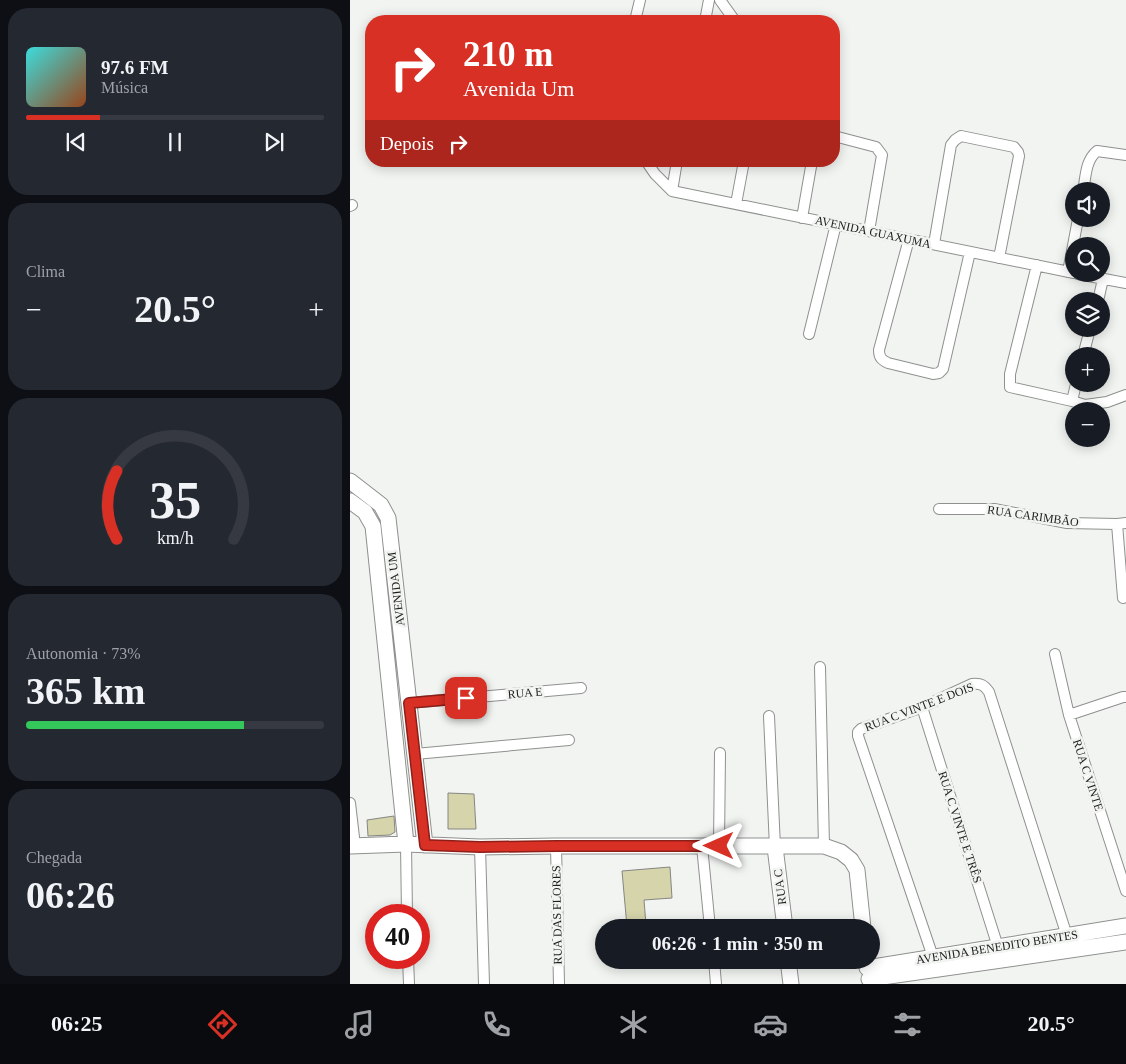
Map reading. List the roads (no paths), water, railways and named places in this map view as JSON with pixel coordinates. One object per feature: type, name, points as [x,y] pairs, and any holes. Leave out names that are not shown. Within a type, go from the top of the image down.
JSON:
[{"type":"street","points":[[636,15],[640,0]]},
{"type":"street","points":[[706,15],[709,0]]},
{"type":"street","points":[[720,0],[731,15]]},
{"type":"street","points":[[934,244],[954,140],[961,136],[1005,145],[1014,147],[1019,156],[999,258]]},
{"type":"street","points":[[840,138],[876,147],[882,155],[869,231]]},
{"type":"street","points":[[1085,182],[1088,162],[1097,151],[1126,156]]},
{"type":"street","points":[[650,167],[672,191]]},
{"type":"street","points":[[672,191],[676,167]]},
{"type":"street","points":[[736,204],[743,167]]},
{"type":"street","points":[[802,218],[811,167]]},
{"type":"street","name":"AVENIDA GUAXUMA","points":[[672,191],[1065,271]]},
{"type":"street","points":[[809,334],[836,224]]},
{"type":"street","points":[[909,239],[879,355],[882,360],[888,363],[933,374],[939,373],[943,369],[970,252]]},
{"type":"street","points":[[1037,265],[1010,374],[1010,387],[1084,404],[1107,402],[1126,395]]},
{"type":"street","name":"AVENIDA GUAXUMA","points":[[1110,281],[1126,284]]},
{"type":"street","points":[[1072,401],[1074,392]]},
{"type":"street","name":"AVENIDA UM","points":[[350,481],[381,505],[388,518],[425,845]]},
{"type":"street","name":"AVENIDA UM","points":[[350,501],[365,512],[373,526],[404,826],[399,845]]},
{"type":"street","name":"RUA CARIMBÃO","points":[[939,509],[994,509],[1067,522],[1121,523]]},
{"type":"street","points":[[1121,523],[1123,598]]},
{"type":"street","name":"RUA C VINTE","points":[[1055,654],[1069,714],[1126,892]]},
{"type":"street","points":[[820,667],[824,846]]},
{"type":"street","name":"RUA C VINTE E DOIS","points":[[933,957],[858,732],[861,729],[922,707],[972,684],[980,684],[989,692],[1067,936]]},
{"type":"street","name":"RUA E","points":[[410,709],[581,688]]},
{"type":"street","points":[[1069,714],[1126,697]]},
{"type":"street","name":"RUA C VINTE E TRÊS","points":[[922,707],[998,947]]},
{"type":"street","points":[[392,716],[410,709]]},
{"type":"street","points":[[769,716],[775,847]]},
{"type":"street","points":[[415,754],[569,740]]},
{"type":"street","points":[[719,846],[720,753]]},
{"type":"street","points":[[350,803],[353,846],[824,846],[841,852],[851,860],[857,870],[862,919]]},
{"type":"street","points":[[399,845],[406,904]]},
{"type":"street","name":"RUA DAS FLORES","points":[[556,846],[559,984]]},
{"type":"street","points":[[702,846],[709,919]]},
{"type":"street","points":[[480,847],[484,984]]},
{"type":"street","name":"RUA C","points":[[775,847],[784,919]]},
{"type":"street","name":"AVENIDA BENEDITO BENTES","points":[[868,973],[933,957],[1126,926]]},
{"type":"street","name":"AVENIDA BENEDITO BENTES","points":[[868,973],[1126,942]]},
{"type":"street","points":[[408,969],[409,984]]},
{"type":"street","points":[[715,969],[716,984]]},
{"type":"street","points":[[789,969],[791,984]]}]
